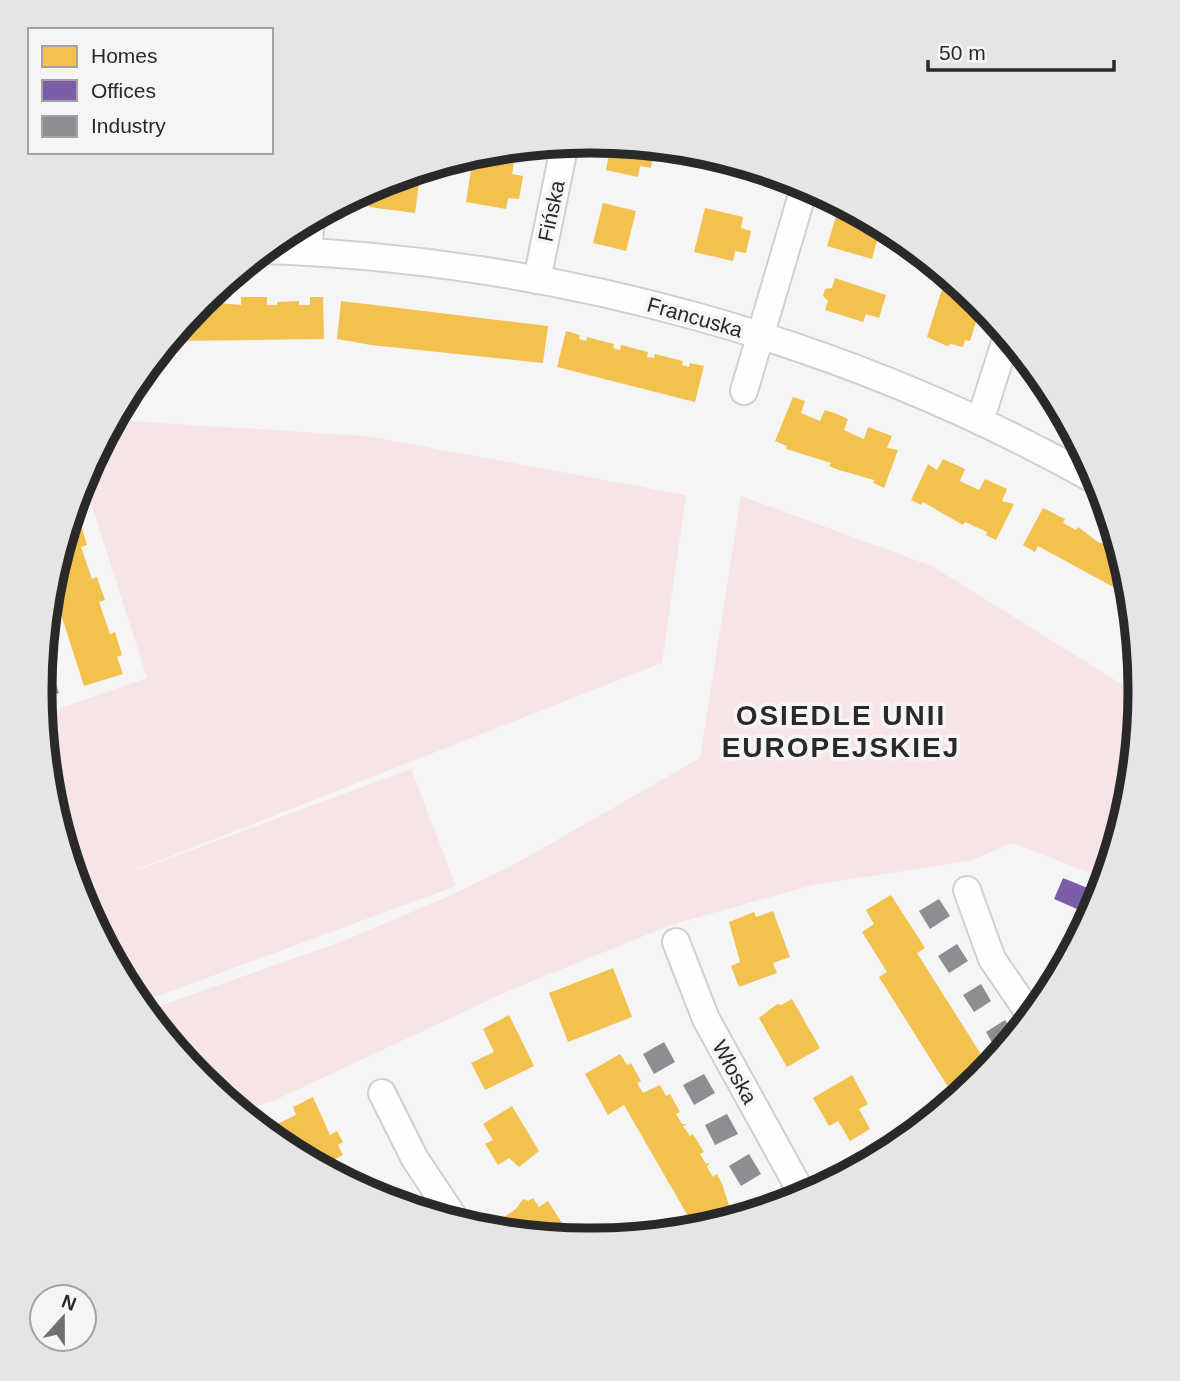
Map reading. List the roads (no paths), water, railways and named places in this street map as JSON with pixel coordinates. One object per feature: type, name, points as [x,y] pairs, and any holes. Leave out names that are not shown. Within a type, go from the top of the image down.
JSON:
[{"type":"street","name":"Fińska","points":[[537,279],[563,154]]},
{"type":"street","points":[[744,391],[801,196]]},
{"type":"street","points":[[308,252],[310,232]]},
{"type":"street","name":"Francuska","points":[[282,251],[428,263],[537,279],[646,303],[761,336],[853,368],[980,421],[1082,474]]},
{"type":"street","points":[[980,421],[1004,348]]},
{"type":"street","points":[[967,890],[992,959],[1024,1006]]},
{"type":"street","name":"Włoska","points":[[676,942],[706,1019],[798,1186]]},
{"type":"street","points":[[382,1093],[415,1159],[448,1209]]},
{"type":"district","name":"OSIEDLE UNII EUROPEJSKIEJ","points":[[841,731]]}]
